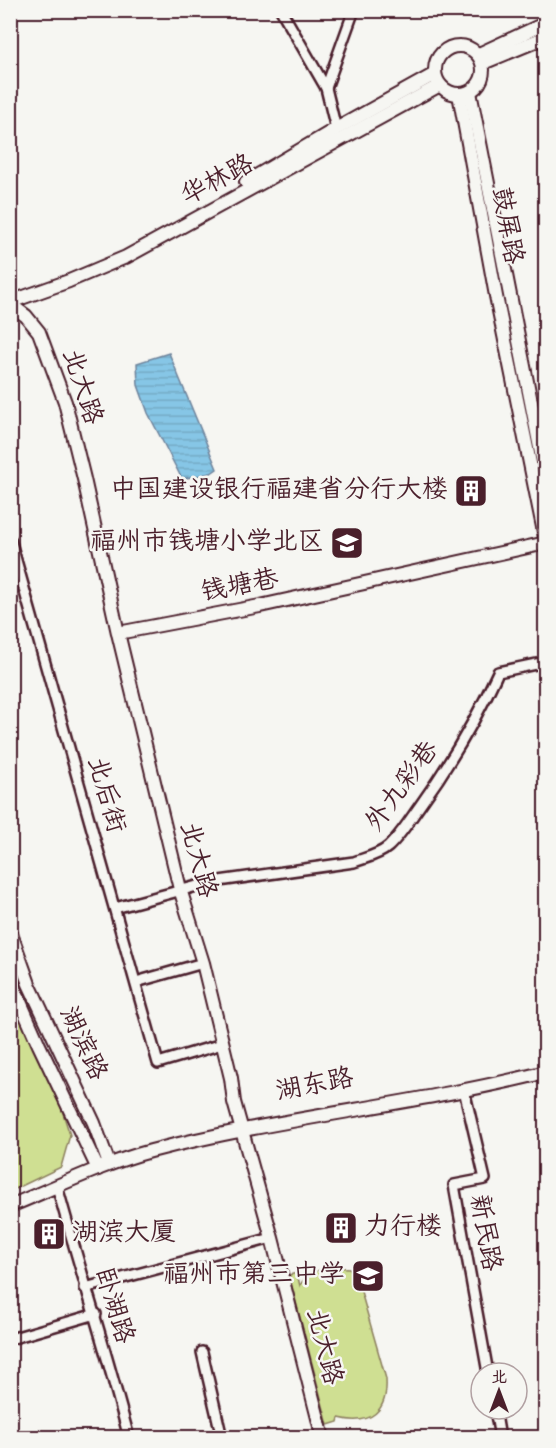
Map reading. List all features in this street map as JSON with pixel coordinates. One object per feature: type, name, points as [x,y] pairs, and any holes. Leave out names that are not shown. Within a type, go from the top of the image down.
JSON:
[{"type":"main road","points":[[481,59],[546,23]]},
{"type":"main road","points":[[481,59],[546,37]]},
{"type":"main road","points":[[451,46],[466,46],[481,59],[484,72],[482,80],[465,93],[452,93],[438,79],[436,63],[439,56],[451,46]]},
{"type":"main road","name":"华林路","points":[[10,293],[16,294],[51,283],[152,238],[336,129],[438,79]]},
{"type":"main road","name":"华林路","points":[[10,303],[126,257],[438,79]]},
{"type":"main road","name":"鼓屏路","points":[[465,93],[546,478]]},
{"type":"main road","name":"鼓屏路","points":[[465,93],[498,307],[546,542]]},
{"type":"main road","name":"北大路","points":[[10,303],[26,316],[39,332],[64,402],[180,889],[203,963],[231,1078],[234,1102],[272,1238],[323,1437]]},
{"type":"main road","name":"钱塘巷","points":[[118,633],[260,606],[546,542]]},
{"type":"main road","name":"湖滨路","points":[[10,931],[29,984],[94,1123],[102,1162]]},
{"type":"main road","name":"湖滨路","points":[[10,979],[39,1045],[102,1162]]},
{"type":"main road","name":"湖东路","points":[[242,1128],[546,1065]]},
{"type":"main road","name":"湖东路","points":[[102,1162],[150,1144],[464,1090],[546,1072]]},
{"type":"main road","points":[[10,1206],[57,1186],[102,1162]]},
{"type":"main road","points":[[10,1197],[102,1162]]},
{"type":"street","points":[[281,10],[326,87],[336,129]]},
{"type":"street","points":[[326,87],[354,10]]},
{"type":"street","name":"北后街","points":[[10,539],[158,1062],[222,1044]]},
{"type":"street","name":"外九彩巷","points":[[115,908],[212,882],[354,862],[387,849],[426,798],[451,759],[478,715],[498,672],[546,662]]},
{"type":"street","points":[[136,982],[203,963]]},
{"type":"street","name":"新民路","points":[[464,1090],[485,1179],[454,1185],[486,1361]]},
{"type":"street","name":"卧湖路","points":[[57,1186],[85,1288],[96,1314],[129,1437]]},
{"type":"street","points":[[85,1288],[272,1238]]},
{"type":"street","points":[[10,1339],[96,1314]]},
{"type":"street","points":[[202,1352],[222,1437]]},
{"type":"street","points":[[497,1421],[500,1437]]},
{"type":"green space","points":[[10,981],[58,1098],[70,1135],[61,1167],[11,1191]]},
{"type":"green space","points":[[332,1267],[349,1268],[356,1274],[386,1379],[386,1390],[384,1400],[375,1414],[360,1420],[339,1418],[338,1422],[328,1425],[289,1275],[297,1273],[300,1286],[309,1275]]},
{"type":"water","points":[[169,353],[217,469],[211,473],[182,479],[148,413],[138,385],[137,363]]},
{"type":"place","name":"中国建设银行福建省分行大楼","points":[[471,491]]},
{"type":"place","name":"福州市钱塘小学北区","points":[[347,543]]},
{"type":"place","name":"力行楼","points":[[341,1228]]},
{"type":"place","name":"湖滨大厦","points":[[49,1234]]},
{"type":"place","name":"福州市第三中学","points":[[368,1276]]}]
